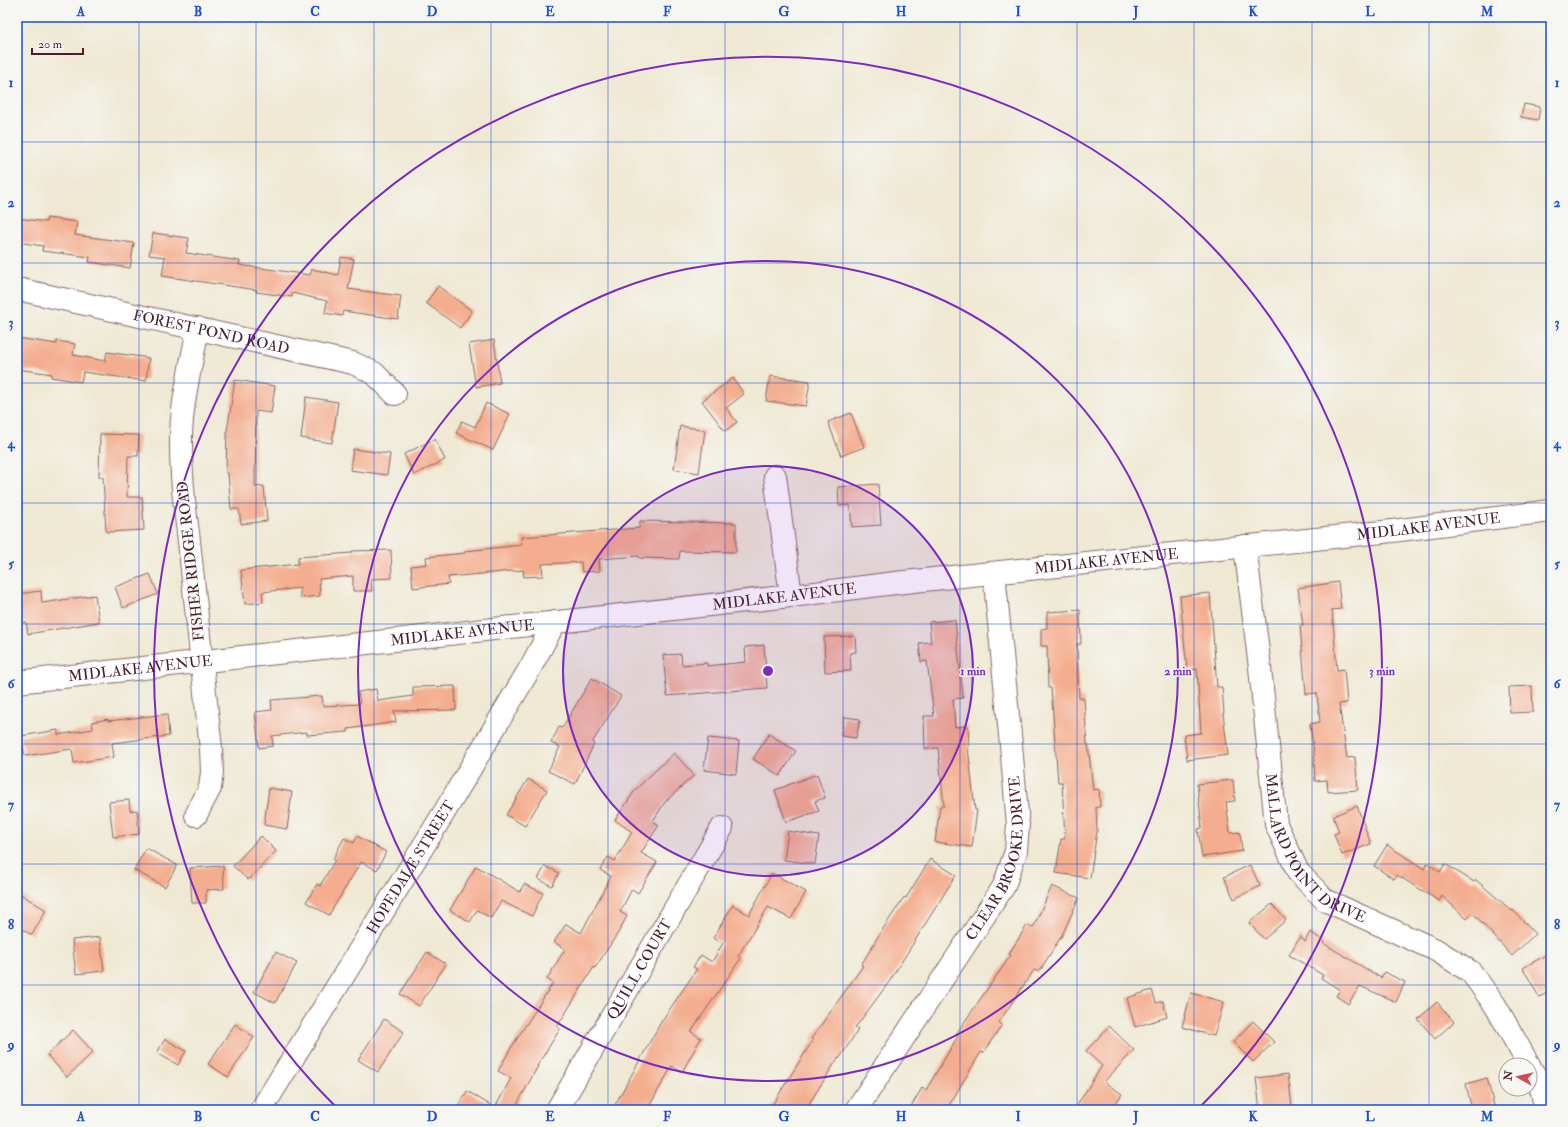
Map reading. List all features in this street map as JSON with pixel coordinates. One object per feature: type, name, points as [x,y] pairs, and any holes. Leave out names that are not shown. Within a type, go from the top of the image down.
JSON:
[{"type":"street","name":"FOREST POND ROAD","points":[[17,289],[353,363],[374,373],[395,394]]},
{"type":"street","name":"FISHER RIDGE ROAD","points":[[196,815],[210,788],[212,772],[211,749],[188,532],[184,508],[181,446],[183,411],[198,328]]},
{"type":"street","points":[[775,476],[791,596]]},
{"type":"street","name":"MIDLAKE AVENUE","points":[[17,682],[994,573],[1392,531],[1551,511]]},
{"type":"street","name":"MALLARD POINT DRIVE","points":[[1245,546],[1260,668],[1276,824],[1298,872],[1325,900],[1436,950],[1471,972],[1495,1005],[1524,1057]]},
{"type":"street","name":"CLEAR BROOKE DRIVE","points":[[856,1110],[1004,886],[1016,851],[1018,825],[994,573]]},
{"type":"street","name":"HOPEDALE STREET","points":[[261,1110],[445,811],[529,670],[555,622]]},
{"type":"street","name":"QUILL COURT","points":[[557,1110],[722,828]]},
{"type":"street","name":"MALLARD POINT DRIVE","points":[[1538,1081],[1546,1110]]},
{"type":"building","points":[[1524,104],[1540,107],[1538,120],[1521,117]]},
{"type":"building","points":[[17,218],[46,222],[47,218],[77,222],[75,235],[134,243],[130,268],[89,262],[90,257],[42,251],[43,246],[17,242]]},
{"type":"building","points":[[153,233],[189,238],[186,253],[240,261],[239,265],[310,275],[312,269],[338,275],[341,257],[354,259],[348,289],[401,296],[398,319],[343,311],[342,316],[325,313],[327,301],[292,293],[292,297],[256,292],[257,290],[162,276],[165,257],[149,255]]},
{"type":"building","points":[[438,286],[472,311],[460,328],[426,303]]},
{"type":"building","points":[[17,338],[57,344],[57,341],[75,344],[73,355],[105,361],[107,352],[149,358],[146,381],[83,372],[81,382],[51,377],[52,374],[17,369]]},
{"type":"building","points":[[494,340],[500,383],[476,387],[469,344]]},
{"type":"building","points":[[770,376],[810,381],[806,406],[766,401]]},
{"type":"building","points":[[733,378],[744,394],[726,408],[737,422],[725,431],[702,401]]},
{"type":"building","points":[[235,380],[275,386],[271,413],[256,411],[255,487],[264,486],[267,521],[241,524],[239,509],[231,509],[228,473],[226,473],[227,431]]},
{"type":"building","points":[[306,397],[338,402],[332,443],[301,438]]},
{"type":"building","points":[[486,403],[510,414],[493,450],[456,433],[462,421],[475,427]]},
{"type":"building","points":[[851,413],[864,447],[841,456],[828,422]]},
{"type":"building","points":[[680,426],[705,430],[699,473],[674,469]]},
{"type":"building","points":[[100,434],[139,435],[138,456],[128,456],[127,497],[142,497],[144,530],[106,532],[103,477],[99,477]]},
{"type":"building","points":[[435,439],[445,460],[414,475],[404,454]]},
{"type":"building","points":[[353,449],[390,454],[387,475],[350,470]]},
{"type":"building","points":[[878,484],[881,525],[852,527],[850,505],[839,506],[838,487]]},
{"type":"building","points":[[640,521],[736,523],[736,552],[680,551],[679,559],[639,558],[639,556],[599,559],[600,571],[582,572],[581,562],[542,564],[543,576],[524,577],[523,570],[448,577],[449,584],[413,588],[411,566],[427,564],[426,557],[522,545],[521,537],[639,528]]},
{"type":"building","points":[[391,550],[392,578],[371,579],[372,591],[353,591],[353,576],[319,579],[320,596],[300,598],[300,588],[262,592],[263,602],[245,604],[241,570],[298,564],[298,557],[352,553],[352,551]]},
{"type":"building","points":[[150,574],[158,594],[123,608],[115,587]]},
{"type":"building","points":[[1338,582],[1341,609],[1332,610],[1337,670],[1344,669],[1347,703],[1339,704],[1347,758],[1355,757],[1358,790],[1328,792],[1327,780],[1315,781],[1315,761],[1310,724],[1320,722],[1317,693],[1306,694],[1300,626],[1303,626],[1298,588]]},
{"type":"building","points":[[41,591],[42,603],[95,595],[99,622],[28,634],[26,622],[17,624],[17,594]]},
{"type":"building","points":[[1210,593],[1217,687],[1222,687],[1223,713],[1228,755],[1187,760],[1184,735],[1201,733],[1197,669],[1187,670],[1180,596]]},
{"type":"building","points":[[1080,610],[1081,644],[1077,644],[1079,698],[1084,698],[1087,744],[1093,790],[1099,789],[1100,807],[1096,807],[1097,831],[1090,878],[1056,873],[1061,839],[1065,839],[1062,782],[1058,782],[1051,688],[1048,688],[1047,646],[1041,646],[1041,629],[1047,628],[1047,612]]},
{"type":"building","points":[[955,620],[963,698],[953,699],[955,727],[968,726],[968,747],[975,810],[977,810],[972,847],[935,842],[940,806],[944,806],[938,748],[925,749],[924,716],[934,716],[927,661],[921,662],[919,643],[931,642],[929,622]]},
{"type":"building","points":[[855,636],[856,652],[850,653],[851,671],[825,672],[824,637]]},
{"type":"building","points":[[764,645],[767,688],[667,696],[663,655],[681,654],[682,665],[707,663],[707,666],[746,662],[745,647]]},
{"type":"building","points":[[592,678],[621,696],[592,743],[594,744],[575,784],[548,771],[560,747],[551,743],[559,727],[562,728]]},
{"type":"building","points":[[455,686],[456,710],[394,711],[396,722],[348,729],[348,732],[307,735],[307,732],[272,736],[273,746],[259,748],[255,712],[272,710],[271,700],[322,696],[323,706],[360,704],[358,692],[376,689],[378,701],[413,696],[413,687]]},
{"type":"building","points":[[1532,686],[1533,712],[1510,713],[1509,687]]},
{"type":"building","points":[[167,714],[169,736],[112,743],[114,757],[74,763],[72,749],[25,756],[21,736],[58,730],[58,735],[93,729],[92,722],[108,719],[108,721]]},
{"type":"building","points":[[844,717],[860,719],[856,738],[841,736]]},
{"type":"building","points":[[769,734],[796,751],[780,776],[753,759]]},
{"type":"building","points":[[708,738],[739,741],[736,774],[704,770]]},
{"type":"building","points":[[674,753],[694,775],[665,802],[653,821],[659,825],[641,853],[657,862],[638,893],[632,889],[620,912],[627,916],[618,933],[595,968],[594,967],[557,1027],[560,1029],[537,1066],[514,1110],[456,1110],[467,1091],[495,1108],[511,1078],[498,1071],[553,983],[547,979],[565,949],[554,942],[566,924],[581,933],[611,876],[600,870],[608,857],[615,861],[632,832],[615,820],[636,789]]},
{"type":"building","points":[[817,774],[825,798],[815,801],[819,811],[786,822],[775,790]]},
{"type":"building","points":[[528,779],[547,790],[525,826],[506,815]]},
{"type":"building","points":[[1233,780],[1235,801],[1226,802],[1230,833],[1240,832],[1242,851],[1202,857],[1198,829],[1202,828],[1197,784]]},
{"type":"building","points":[[269,788],[292,792],[287,829],[264,825]]},
{"type":"building","points":[[129,800],[130,811],[137,810],[139,834],[113,837],[109,802]]},
{"type":"building","points":[[1357,806],[1371,844],[1342,855],[1334,834],[1339,832],[1333,816]]},
{"type":"building","points":[[788,831],[819,836],[815,864],[784,860]]},
{"type":"building","points":[[261,836],[276,851],[248,880],[233,866]]},
{"type":"building","points":[[357,836],[386,852],[377,870],[361,862],[329,915],[306,902],[317,884],[320,886],[335,860],[333,859],[344,838],[354,843]]},
{"type":"building","points":[[1387,845],[1424,869],[1427,863],[1440,872],[1445,864],[1474,882],[1476,880],[1512,911],[1513,910],[1535,934],[1512,956],[1473,913],[1467,919],[1442,896],[1439,901],[1397,875],[1394,879],[1374,866]]},
{"type":"building","points":[[146,848],[177,865],[165,887],[134,870]]},
{"type":"building","points":[[930,859],[956,875],[889,982],[855,1028],[858,1030],[839,1059],[838,1058],[805,1110],[769,1110],[813,1040],[811,1039],[863,966],[861,965],[879,935],[904,897],[906,898]]},
{"type":"building","points":[[1250,865],[1260,886],[1234,899],[1224,877]]},
{"type":"building","points":[[223,866],[224,889],[206,890],[206,903],[192,903],[190,868]]},
{"type":"building","points":[[476,866],[520,892],[524,884],[543,893],[532,916],[501,901],[491,918],[477,910],[470,922],[450,910]]},
{"type":"building","points":[[545,866],[559,873],[552,886],[538,879]]},
{"type":"building","points":[[772,873],[806,892],[791,919],[768,907],[738,956],[741,958],[691,1032],[701,1038],[682,1072],[672,1066],[647,1110],[612,1110],[661,1022],[697,969],[693,967],[701,955],[712,962],[723,943],[713,938],[733,905],[749,915]]},
{"type":"building","points":[[1052,886],[1079,898],[1062,935],[1039,972],[1034,970],[999,1022],[1002,1025],[983,1053],[981,1052],[946,1110],[909,1110],[922,1088],[926,1090],[958,1036],[956,1034],[1011,955],[1009,954],[1027,925],[1033,928]]},
{"type":"building","points":[[17,892],[46,910],[32,935],[17,926]]},
{"type":"building","points":[[1272,904],[1286,920],[1264,939],[1249,923]]},
{"type":"building","points":[[1310,932],[1324,941],[1323,943],[1381,978],[1384,972],[1405,982],[1396,1002],[1360,986],[1348,1004],[1336,996],[1340,990],[1321,978],[1323,975],[1289,955],[1300,936],[1305,942]]},
{"type":"building","points":[[100,937],[104,971],[76,974],[72,940]]},
{"type":"building","points":[[276,952],[297,963],[275,1003],[254,992]]},
{"type":"building","points":[[427,952],[446,964],[419,1006],[400,994]]},
{"type":"building","points":[[1551,952],[1551,991],[1539,997],[1523,968]]},
{"type":"building","points":[[1152,990],[1156,1003],[1163,1001],[1167,1017],[1135,1027],[1127,998]]},
{"type":"building","points":[[1191,993],[1224,1002],[1214,1036],[1182,1027]]},
{"type":"building","points":[[1437,1002],[1454,1022],[1435,1039],[1418,1019]]},
{"type":"building","points":[[384,1019],[404,1032],[378,1072],[358,1060]]},
{"type":"building","points":[[1253,1021],[1274,1042],[1253,1062],[1233,1042]]},
{"type":"building","points":[[235,1024],[254,1037],[228,1077],[208,1064]]},
{"type":"building","points":[[1109,1026],[1134,1050],[1104,1082],[1122,1094],[1111,1110],[1084,1110],[1077,1105],[1102,1066],[1086,1051]]},
{"type":"building","points":[[73,1030],[93,1052],[67,1077],[47,1055]]},
{"type":"building","points":[[165,1039],[186,1051],[178,1065],[157,1053]]},
{"type":"building","points":[[1288,1074],[1292,1107],[1260,1110],[1256,1078]]},
{"type":"building","points":[[1487,1078],[1495,1110],[1472,1110],[1466,1084]]}]
